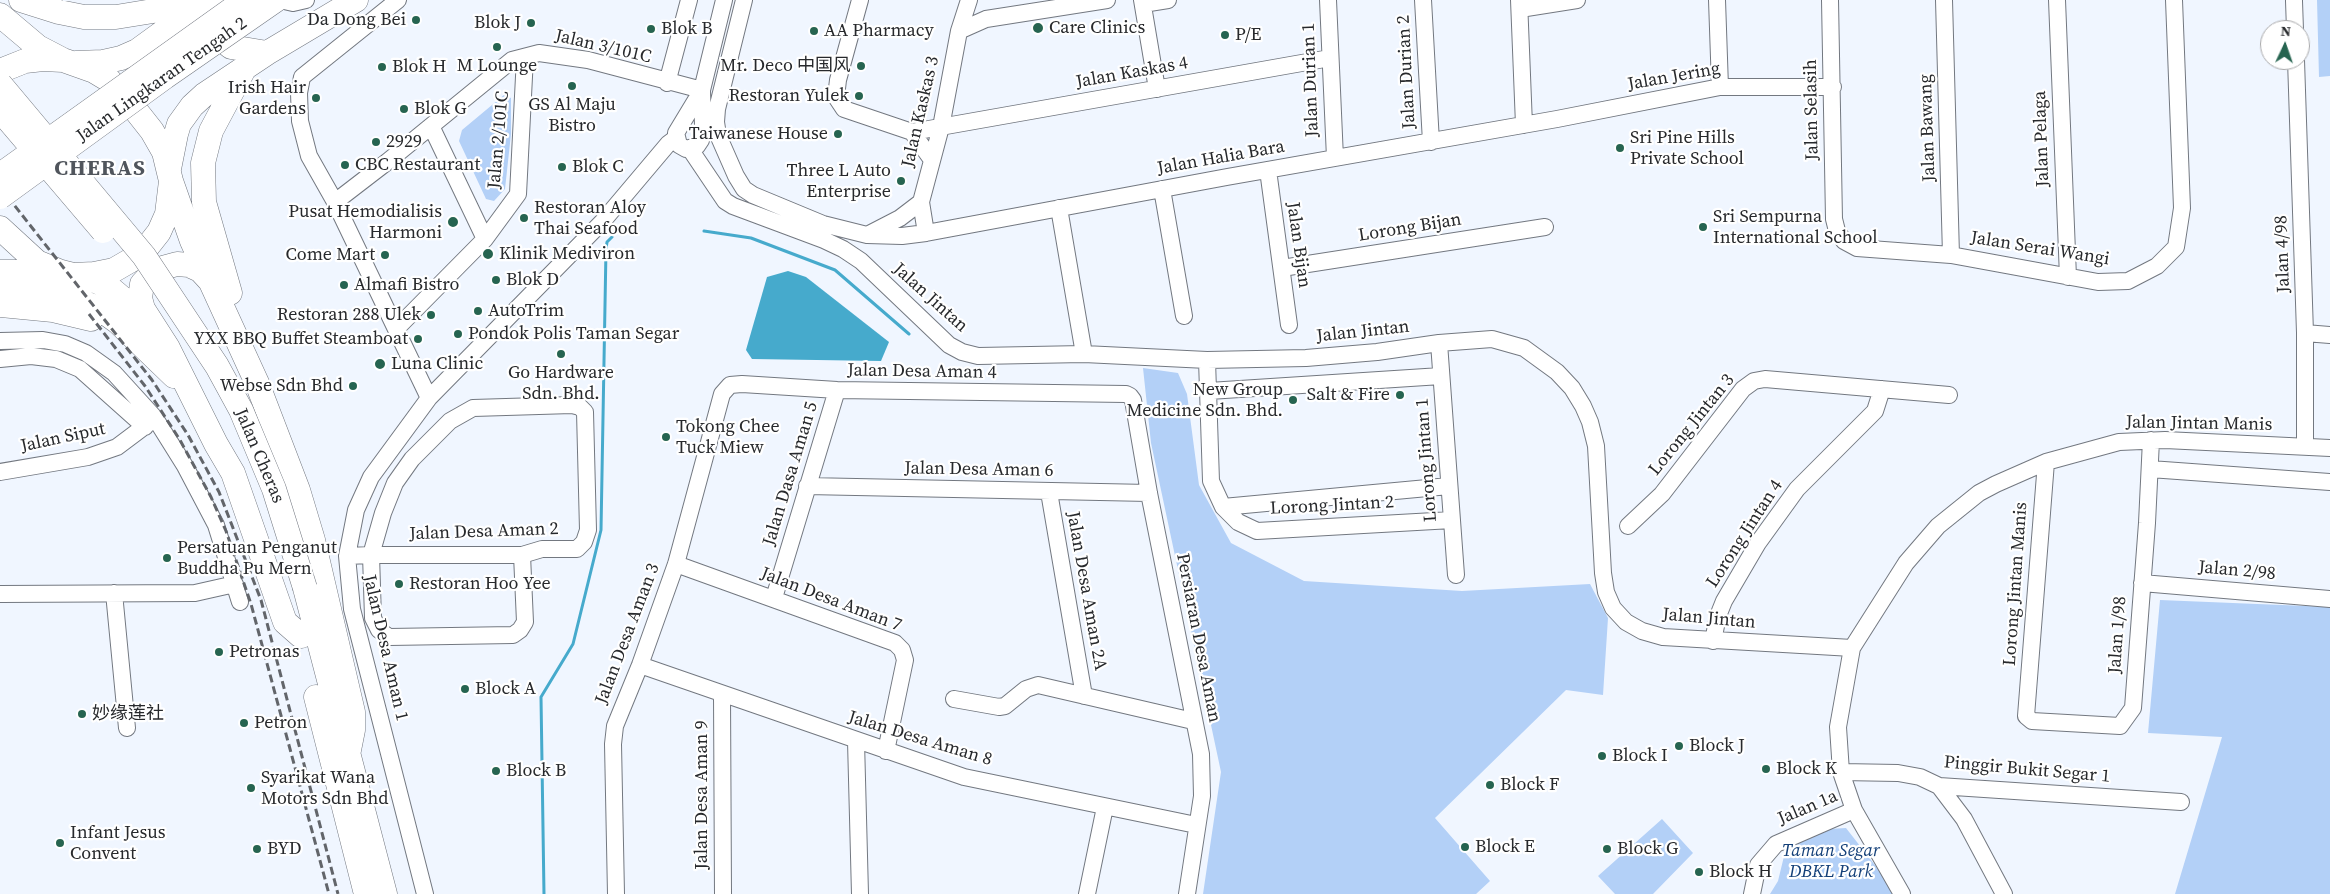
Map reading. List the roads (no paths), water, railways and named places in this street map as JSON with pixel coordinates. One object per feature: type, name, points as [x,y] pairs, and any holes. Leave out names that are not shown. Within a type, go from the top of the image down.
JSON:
[{"type":"highway","points":[[21,0],[84,17],[150,13],[201,0]]},
{"type":"highway","points":[[0,71],[25,61],[43,59],[103,62],[121,58],[137,51],[208,0]]},
{"type":"highway","points":[[221,0],[214,17],[216,35],[231,46],[268,53]]},
{"type":"highway","name":"Jalan Lingkaran Tengah 2","points":[[0,175],[246,0]]},
{"type":"highway","name":"Jalan Lingkaran Tengah 2","points":[[0,196],[276,0]]},
{"type":"highway","points":[[0,272],[94,274],[114,270],[133,259],[148,246],[159,232],[167,214],[176,134],[185,114],[204,95],[346,3]]},
{"type":"highway","points":[[0,15],[38,48],[108,80],[126,98],[152,131],[164,152],[192,241],[257,383],[292,474],[315,550],[353,712],[353,730],[348,755]]},
{"type":"highway","points":[[244,69],[211,131],[205,154],[202,181],[210,226],[257,383]]},
{"type":"highway","name":"Jalan Cheras","points":[[0,84],[144,256],[217,366],[241,410],[274,489],[298,594],[301,636],[366,894]]},
{"type":"highway","points":[[0,156],[45,127],[104,100]]},
{"type":"highway","name":"Jalan Cheras","points":[[0,110],[132,266],[202,373],[226,416],[260,494],[298,594],[348,755],[385,894]]},
{"type":"highway","points":[[0,228],[37,262],[98,282],[110,288],[134,307],[144,332]]},
{"type":"highway","points":[[144,332],[143,308],[140,298],[142,284],[155,270],[171,265],[189,265],[200,270],[211,282]]},
{"type":"highway","points":[[0,289],[25,289],[72,298],[100,310],[118,322],[144,332],[168,348],[216,444],[233,473],[285,622],[301,636]]},
{"type":"highway","points":[[0,305],[34,308],[78,316],[144,332]]},
{"type":"street","points":[[280,0],[293,3],[306,0]]},
{"type":"street","points":[[398,0],[302,78],[299,93],[300,121],[309,156],[334,202],[429,398]]},
{"type":"street","points":[[668,83],[689,0]]},
{"type":"street","points":[[697,142],[703,126],[702,90],[724,0]]},
{"type":"street","name":"Jalan Halia Bara","points":[[744,0],[717,109],[716,122],[718,135],[736,176],[744,189],[753,195],[823,224],[867,235],[902,236],[926,233],[1524,125]]},
{"type":"street","points":[[860,0],[838,80],[836,97],[844,109],[912,132],[932,160]]},
{"type":"street","name":"Jalan Kaskas 3","points":[[926,233],[920,202],[941,127],[959,31],[969,0]]},
{"type":"street","points":[[959,31],[986,19],[1107,0]]},
{"type":"street","points":[[1157,89],[1142,2],[1168,0]]},
{"type":"street","name":"Jalan Durian 1","points":[[1328,0],[1335,158]]},
{"type":"street","name":"Jalan Durian 2","points":[[1423,0],[1431,142]]},
{"type":"street","points":[[1524,125],[1520,4],[1577,0]]},
{"type":"street","points":[[1717,0],[1720,87]]},
{"type":"street","name":"Jalan Selasih","points":[[1830,0],[1834,219]]},
{"type":"street","name":"Jalan Bawang","points":[[1944,0],[1951,255]]},
{"type":"street","name":"Jalan Pelaga","points":[[2057,0],[2068,277]]},
{"type":"street","name":"Jalan Serai Wangi","points":[[1834,219],[1837,231],[1844,241],[1858,248],[1951,255],[2098,282],[2128,281],[2157,266],[2176,247],[2182,208],[2174,0]]},
{"type":"street","points":[[2294,1],[2295,20]]},
{"type":"street","name":"Jalan 3/101C","points":[[334,202],[512,60],[540,53],[588,60],[668,83],[702,90]]},
{"type":"street","name":"Jalan 2/101C","points":[[396,329],[485,239],[518,194],[525,57]]},
{"type":"street","name":"Jalan Kaskas 4","points":[[912,132],[1330,58]]},
{"type":"street","name":"Jalan 4/98","points":[[2296,70],[2306,333],[2305,446]]},
{"type":"street","name":"Jalan Jering","points":[[1524,125],[1720,87],[1832,87]]},
{"type":"street","name":"Jalan Desa Aman 1","points":[[426,894],[352,609],[347,556],[356,510],[371,477],[429,398],[603,221],[678,132],[702,90]]},
{"type":"street","points":[[694,125],[697,142],[679,145],[678,132],[694,125]]},
{"type":"street","points":[[431,126],[485,239]]},
{"type":"street","name":"Jalan Jintan","points":[[697,142],[714,170],[719,193],[734,206],[843,249],[861,261],[950,345],[962,352],[978,356],[1084,354],[1207,360],[1378,352],[1476,339],[1508,342],[1524,348],[1558,372],[1583,406],[1596,446],[1603,574],[1606,592],[1613,608],[1626,622],[1642,631],[1663,637],[1852,648]]},
{"type":"street","name":"Jalan Bijan","points":[[1268,170],[1290,325]]},
{"type":"street","points":[[1162,189],[1184,316]]},
{"type":"street","points":[[867,235],[900,218],[920,202]]},
{"type":"street","points":[[1060,208],[1084,354]]},
{"type":"street","name":"Lorong Bijan","points":[[1282,268],[1544,227]]},
{"type":"street","points":[[2306,333],[2330,335]]},
{"type":"street","points":[[0,342],[43,340],[64,344],[86,353],[114,373],[150,423],[185,466],[216,525],[240,602]]},
{"type":"street","name":"Lorong Jintan 1","points":[[1439,343],[1456,575]]},
{"type":"street","points":[[0,359],[31,356],[56,359],[80,369],[150,423]]},
{"type":"street","name":"Lorong Jintan 2","points":[[1207,360],[1212,482],[1223,507],[1238,522],[1257,530],[1452,520]]},
{"type":"street","points":[[1209,392],[1441,376]]},
{"type":"street","name":"Lorong Jintan 3","points":[[1628,526],[1662,494],[1743,389],[1754,381],[1765,379],[1949,395]]},
{"type":"street","name":"Jalan Desa Aman 4","points":[[722,394],[730,386],[742,384],[837,390],[1126,394]]},
{"type":"street","name":"Lorong Jintan 4","points":[[1713,641],[1718,616],[1724,601],[1758,543],[1797,489],[1875,411],[1882,389]]},
{"type":"street","name":"Jalan Dasa Aman 5","points":[[774,598],[837,390]]},
{"type":"street","name":"Jalan Desa Aman 3","points":[[616,894],[614,726],[640,665],[676,564],[722,394]]},
{"type":"street","name":"Persiaran Desa Aman","points":[[1126,394],[1133,400],[1149,493],[1201,754],[1202,796],[1186,894]]},
{"type":"street","name":"Jalan Desa Aman 2","points":[[347,556],[522,555],[542,549],[577,549],[584,542],[588,530],[585,412],[580,407],[572,405],[473,408],[461,413],[450,421],[412,459],[395,483],[383,513],[372,555]]},
{"type":"street","name":"Jalan Siput","points":[[0,472],[88,457],[117,447],[150,423]]},
{"type":"street","name":"Jalan Jintan Manis","points":[[1852,648],[1906,563],[1938,526],[1979,493],[2046,462],[2103,445],[2134,440],[2330,448]]},
{"type":"street","name":"Jalan 1/98","points":[[2027,708],[2026,716],[2032,722],[2120,726],[2133,708],[2151,440]]},
{"type":"street","name":"Lorong Jintan Manis","points":[[2027,708],[2046,462]]},
{"type":"street","points":[[2150,468],[2330,482]]},
{"type":"street","name":"Jalan Desa Aman 6","points":[[807,486],[1149,493]]},
{"type":"street","name":"Lorong Jintan 2","points":[[1223,507],[1449,486]]},
{"type":"street","name":"Jalan Desa Aman 2A","points":[[1050,492],[1084,696]]},
{"type":"street","points":[[372,555],[373,618],[379,630],[389,637],[513,635],[520,630],[524,622],[522,555]]},
{"type":"street","name":"Jalan Desa Aman 7","points":[[676,564],[895,643],[902,650],[905,660],[886,751]]},
{"type":"street","points":[[0,594],[195,593],[235,584]]},
{"type":"street","name":"Jalan 2/98","points":[[2142,584],[2330,599]]},
{"type":"street","points":[[114,593],[127,728]]},
{"type":"street","points":[[1852,648],[1838,726],[1841,772],[1854,810],[1902,894]]},
{"type":"street","name":"Jalan Desa Aman 8","points":[[640,665],[722,695],[964,777],[1196,825]]},
{"type":"street","points":[[954,700],[999,707],[1005,706],[1026,689],[1038,685],[1193,721]]},
{"type":"street","name":"Jalan Desa Aman 9","points":[[722,695],[722,894]]},
{"type":"street","points":[[856,741],[860,894]]},
{"type":"street","name":"Pinggir Bukit Segar 1","points":[[1841,772],[1898,773],[1920,776],[1939,786],[2181,802]]},
{"type":"street","points":[[1939,786],[1964,819],[2007,894]]},
{"type":"street","points":[[1087,894],[1105,807]]},
{"type":"street","name":"Jalan 1a","points":[[1752,894],[1758,866],[1776,844],[1854,810]]},
{"type":"waterway","points":[[704,231],[751,238],[835,270],[909,334]]},
{"type":"waterway","points":[[544,894],[541,697],[573,644],[601,530],[606,249],[607,242],[612,237]]},
{"type":"railway","points":[[0,187],[152,380],[188,435],[219,492],[261,600],[338,894]]},
{"type":"railway","points":[[89,314],[145,386],[180,440],[211,497],[226,531],[251,604],[329,894]]},
{"type":"place","name":"Da Dong Bei","points":[[416,20]]},
{"type":"place","name":"Blok J","points":[[531,23]]},
{"type":"place","name":"Care Clinics","points":[[1038,28]]},
{"type":"place","name":"Blok B","points":[[651,29]]},
{"type":"place","name":"AA Pharmacy","points":[[814,31]]},
{"type":"place","name":"P/E","points":[[1225,35]]},
{"type":"place","name":"M Lounge","points":[[497,47]]},
{"type":"place","name":"Mr. Deco 中国风","points":[[861,66]]},
{"type":"place","name":"Blok H","points":[[382,67]]},
{"type":"place","name":"GS Al Maju Bistro","points":[[572,86]]},
{"type":"place","name":"Restoran Yulek","points":[[859,96]]},
{"type":"place","name":"Irish Hair Gardens","points":[[316,98]]},
{"type":"place","name":"Blok G","points":[[404,109]]},
{"type":"place","name":"Taiwanese House","points":[[838,134]]},
{"type":"place","name":"2929","points":[[376,142]]},
{"type":"place","name":"Sri Pine Hills Private School","points":[[1620,148]]},
{"type":"place","name":"CBC Restaurant","points":[[345,165]]},
{"type":"place","name":"Blok C","points":[[562,167]]},
{"type":"place","name":"Three L Auto Enterprise","points":[[901,181]]},
{"type":"place","name":"Restoran Aloy Thai Seafood","points":[[524,218]]},
{"type":"place","name":"Pusat Hemodialisis Harmoni","points":[[453,222]]},
{"type":"place","name":"Sri Sempurna International School","points":[[1703,227]]},
{"type":"place","name":"Klinik Mediviron","points":[[488,254]]},
{"type":"place","name":"Come Mart","points":[[385,255]]},
{"type":"place","name":"Blok D","points":[[496,280]]},
{"type":"place","name":"Almafi Bistro","points":[[344,285]]},
{"type":"place","name":"AutoTrim","points":[[478,311]]},
{"type":"place","name":"Restoran 288 Ulek","points":[[431,315]]},
{"type":"place","name":"Pondok Polis Taman Segar","points":[[458,334]]},
{"type":"place","name":"YXX BBQ Buffet Steamboat","points":[[418,339]]},
{"type":"place","name":"Go Hardware Sdn. Bhd.","points":[[561,354]]},
{"type":"place","name":"Luna Clinic","points":[[380,364]]},
{"type":"place","name":"Webse Sdn Bhd","points":[[353,386]]},
{"type":"place","name":"Salt & Fire","points":[[1400,395]]},
{"type":"place","name":"New Group Medicine Sdn. Bhd.","points":[[1293,400]]},
{"type":"place","name":"Tokong Chee Tuck Miew","points":[[666,437]]},
{"type":"place","name":"Persatuan Penganut Buddha Pu Mern","points":[[167,558]]},
{"type":"place","name":"Restoran Hoo Yee","points":[[399,584]]},
{"type":"place","name":"Petronas","points":[[219,652]]},
{"type":"place","name":"Block A","points":[[465,689]]},
{"type":"place","name":"妙缘莲社","points":[[82,714]]},
{"type":"place","name":"Petron","points":[[244,723]]},
{"type":"place","name":"Block J","points":[[1679,746]]},
{"type":"place","name":"Block I","points":[[1602,756]]},
{"type":"place","name":"Block K","points":[[1766,769]]},
{"type":"place","name":"Block B","points":[[496,771]]},
{"type":"place","name":"Block F","points":[[1490,785]]},
{"type":"place","name":"Syarikat Wana Motors Sdn Bhd","points":[[251,788]]},
{"type":"place","name":"Infant Jesus Convent","points":[[60,843]]},
{"type":"place","name":"Block E","points":[[1465,847]]},
{"type":"place","name":"BYD","points":[[257,849]]},
{"type":"place","name":"Block G","points":[[1607,849]]},
{"type":"place","name":"Block H","points":[[1699,872]]},
{"type":"district","name":"CHERAS","points":[[100,169]]},
{"type":"park label","name":"Taman Segar DBKL Park","points":[[1831,861]]}]
